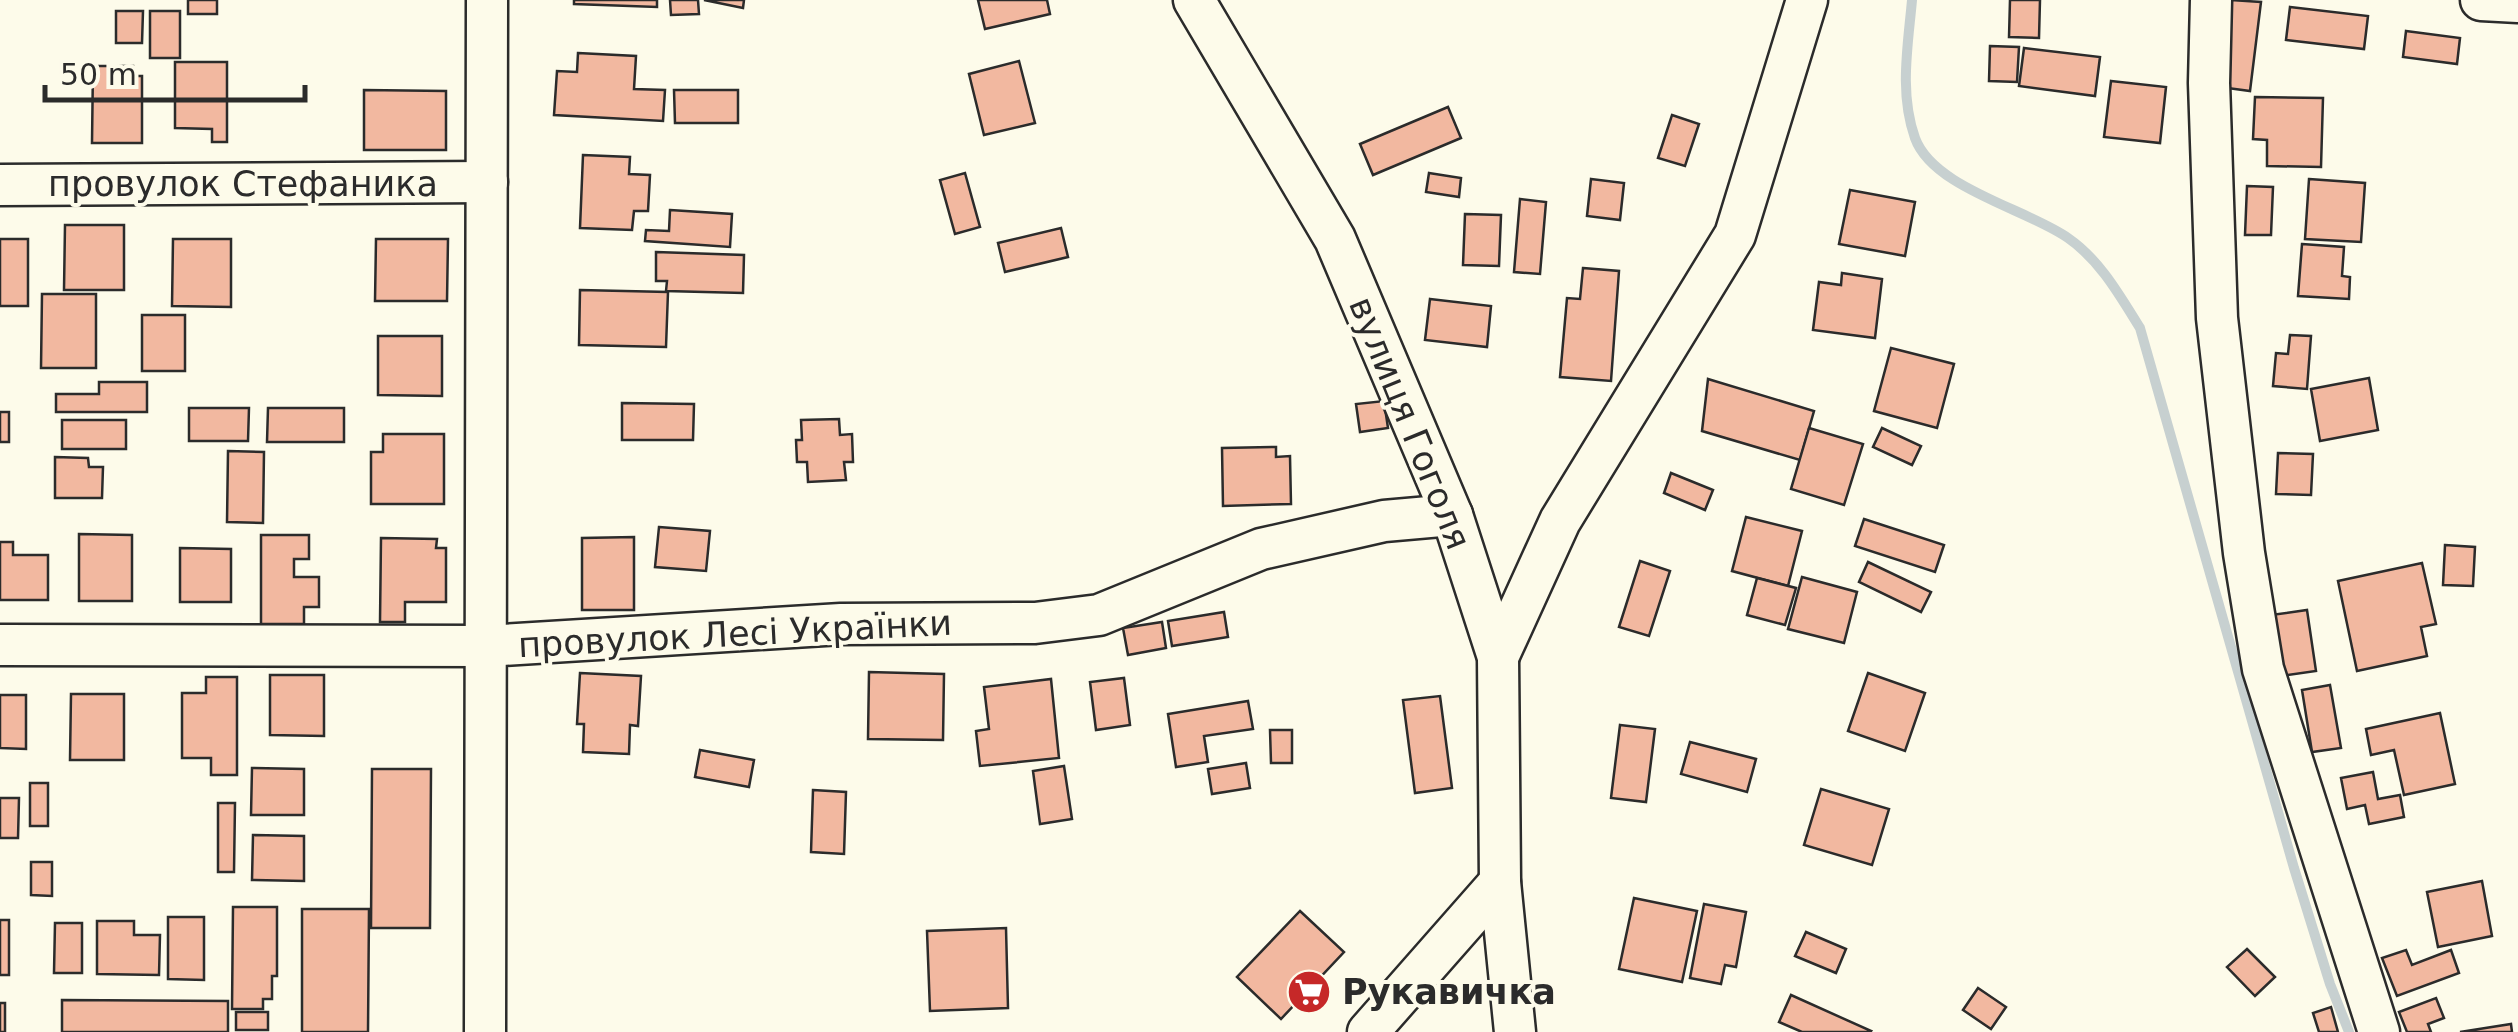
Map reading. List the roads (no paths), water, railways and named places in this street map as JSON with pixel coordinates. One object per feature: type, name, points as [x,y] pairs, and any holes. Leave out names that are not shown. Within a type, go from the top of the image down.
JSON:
[{"type":"street","points":[[485,1032],[487,0]]},
{"type":"street","name":"вулиця Гоголя","points":[[1194,0],[1335,239],[1452,514],[1498,657],[1500,882],[1515,1032]]},
{"type":"street","points":[[1498,657],[1560,521],[1734,236],[1807,0]]},
{"type":"street","points":[[2211,0],[2209,102],[2217,318],[2244,553],[2264,669],[2379,1032]]},
{"type":"street","points":[[2481,0],[2518,2]]},
{"type":"street","name":"провулок Стефаника","points":[[0,185],[486,182]]},
{"type":"street","name":"провулок Лесі Українки","points":[[0,645],[486,646],[841,624],[1035,623],[1099,615],[1261,549],[1384,521],[1452,514]]},
{"type":"street","points":[[1368,1032],[1500,882]]},
{"type":"waterway","points":[[1912,0],[1907,104],[1915,138],[1925,155],[1961,184],[2068,238],[2108,279],[2140,328],[2294,868],[2349,1032]]},
{"type":"place","name":"Рукавичка","points":[[1309,992]]}]
